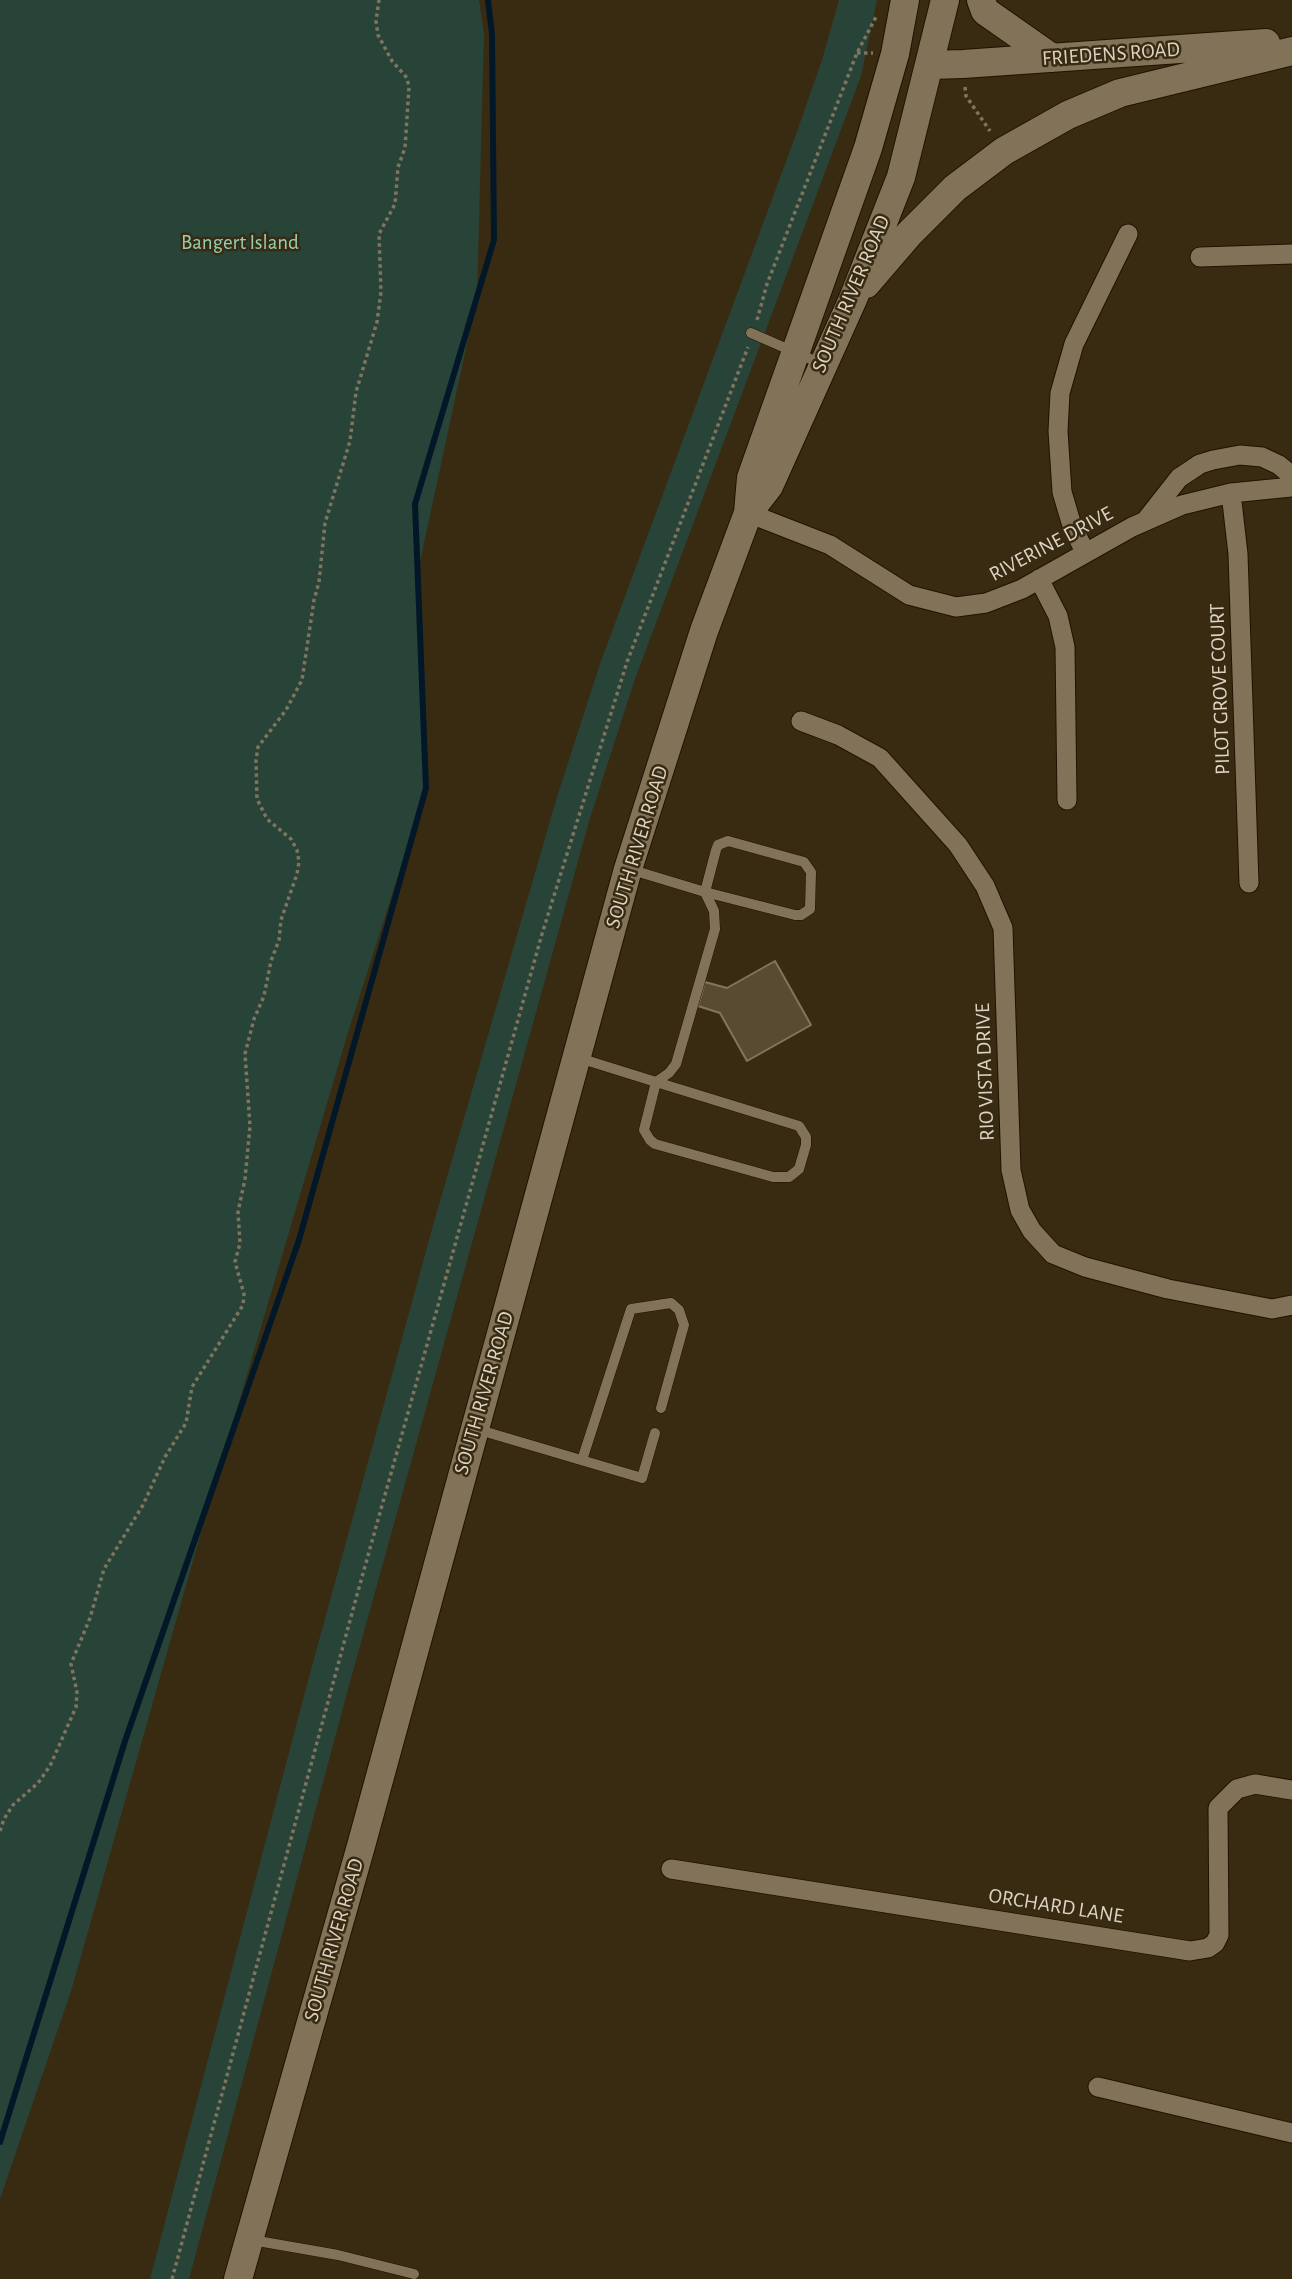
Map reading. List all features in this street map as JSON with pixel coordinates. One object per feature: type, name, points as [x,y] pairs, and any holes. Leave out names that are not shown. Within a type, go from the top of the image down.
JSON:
[{"type":"main road","name":"SOUTH RIVER ROAD","points":[[238,2279],[361,1846],[628,869],[704,631],[748,513],[751,478],[868,148],[895,54],[905,0]]},
{"type":"main road","points":[[797,352],[826,298],[901,103],[930,65],[920,34],[921,0]]},
{"type":"main road","name":"SOUTH RIVER ROAD","points":[[748,513],[769,486],[851,302],[901,177],[945,0]]},
{"type":"main road","points":[[981,0],[985,10],[1052,58]]},
{"type":"main road","name":"FRIEDENS ROAD","points":[[930,65],[1292,41]]},
{"type":"main road","points":[[851,302],[955,188],[1004,152],[1068,115],[1120,93],[1292,51]]},
{"type":"street","points":[[1086,554],[1073,529],[1062,492],[1058,430],[1060,393],[1074,344],[1128,234]]},
{"type":"street","points":[[1200,257],[1292,254]]},
{"type":"street","name":"RIVERINE DRIVE","points":[[1144,521],[1179,478],[1200,464],[1213,460],[1240,455],[1262,457],[1279,465],[1292,476]]},
{"type":"street","name":"RIVERINE DRIVE","points":[[748,513],[811,536],[838,550],[909,596],[939,604],[972,606],[1001,598],[1144,521],[1182,505],[1231,493],[1292,487]]},
{"type":"street","name":"PILOT GROVE COURT","points":[[1231,493],[1238,554],[1249,883]]},
{"type":"street","points":[[1039,579],[1058,616],[1065,647],[1067,800]]},
{"type":"street","name":"RIO VISTA DRIVE","points":[[801,721],[838,735],[880,758],[958,845],[985,886],[1003,928],[1012,1170],[1020,1210],[1032,1231],[1053,1254],[1085,1267],[1168,1289],[1272,1309],[1292,1305]]},
{"type":"street","name":"ORCHARD LANE","points":[[671,1869],[1190,1951],[1208,1948],[1215,1943],[1219,1935],[1218,1808],[1237,1789],[1255,1784],[1292,1790]]},
{"type":"street","points":[[1098,2087],[1292,2133]]},
{"type":"lane","points":[[751,333],[822,364]]},
{"type":"lane","points":[[576,1057],[656,1082],[799,1126],[806,1137],[806,1145],[799,1169],[789,1177],[773,1177],[655,1144],[644,1130],[656,1082],[676,1064],[715,929],[714,911],[705,892],[719,845],[728,841],[799,860],[804,862],[811,872],[810,909],[802,915],[705,892],[628,869]]},
{"type":"lane","points":[[582,1460],[631,1309],[671,1303],[679,1310],[684,1325],[661,1408]]},
{"type":"lane","points":[[476,1429],[642,1478],[655,1433]]},
{"type":"lane","points":[[248,2239],[338,2255],[414,2274]]},
{"type":"path","points":[[0,1831],[13,1805],[38,1783],[50,1766],[76,1707],[71,1664],[90,1618],[104,1569],[143,1505],[165,1457],[186,1423],[192,1387],[243,1305],[244,1294],[235,1262],[240,1243],[238,1212],[245,1179],[250,1126],[246,1054],[299,862],[291,838],[267,819],[257,799],[256,760],[258,747],[286,710],[302,680],[314,600],[320,582],[325,523],[350,441],[356,392],[377,322],[381,292],[379,234],[395,204],[398,167],[405,148],[409,87],[407,78],[392,61],[378,35],[376,21],[379,0]]},
{"type":"path","points":[[172,2279],[355,1602],[542,934],[627,662],[748,347],[767,284],[852,65],[879,10]]},
{"type":"path","points":[[963,64],[966,96],[1004,152]]},
{"type":"green space","name":"Bangert Island","points":[[0,0],[479,0],[484,34],[477,297],[418,571],[426,788],[346,1039],[215,1483],[72,1988],[0,2199]]},
{"type":"green space","points":[[839,0],[877,0],[861,76],[635,679],[590,818],[350,1682],[189,2279],[150,2279],[309,1677],[434,1222],[557,797],[600,664],[794,140],[822,60]]},
{"type":"building","points":[[775,961],[811,1025],[747,1061],[720,1013],[698,1006],[705,982],[727,988]]},
{"type":"waterway","points":[[0,2142],[125,1741],[299,1240],[426,788],[415,504],[494,240],[492,34],[488,0]]}]
